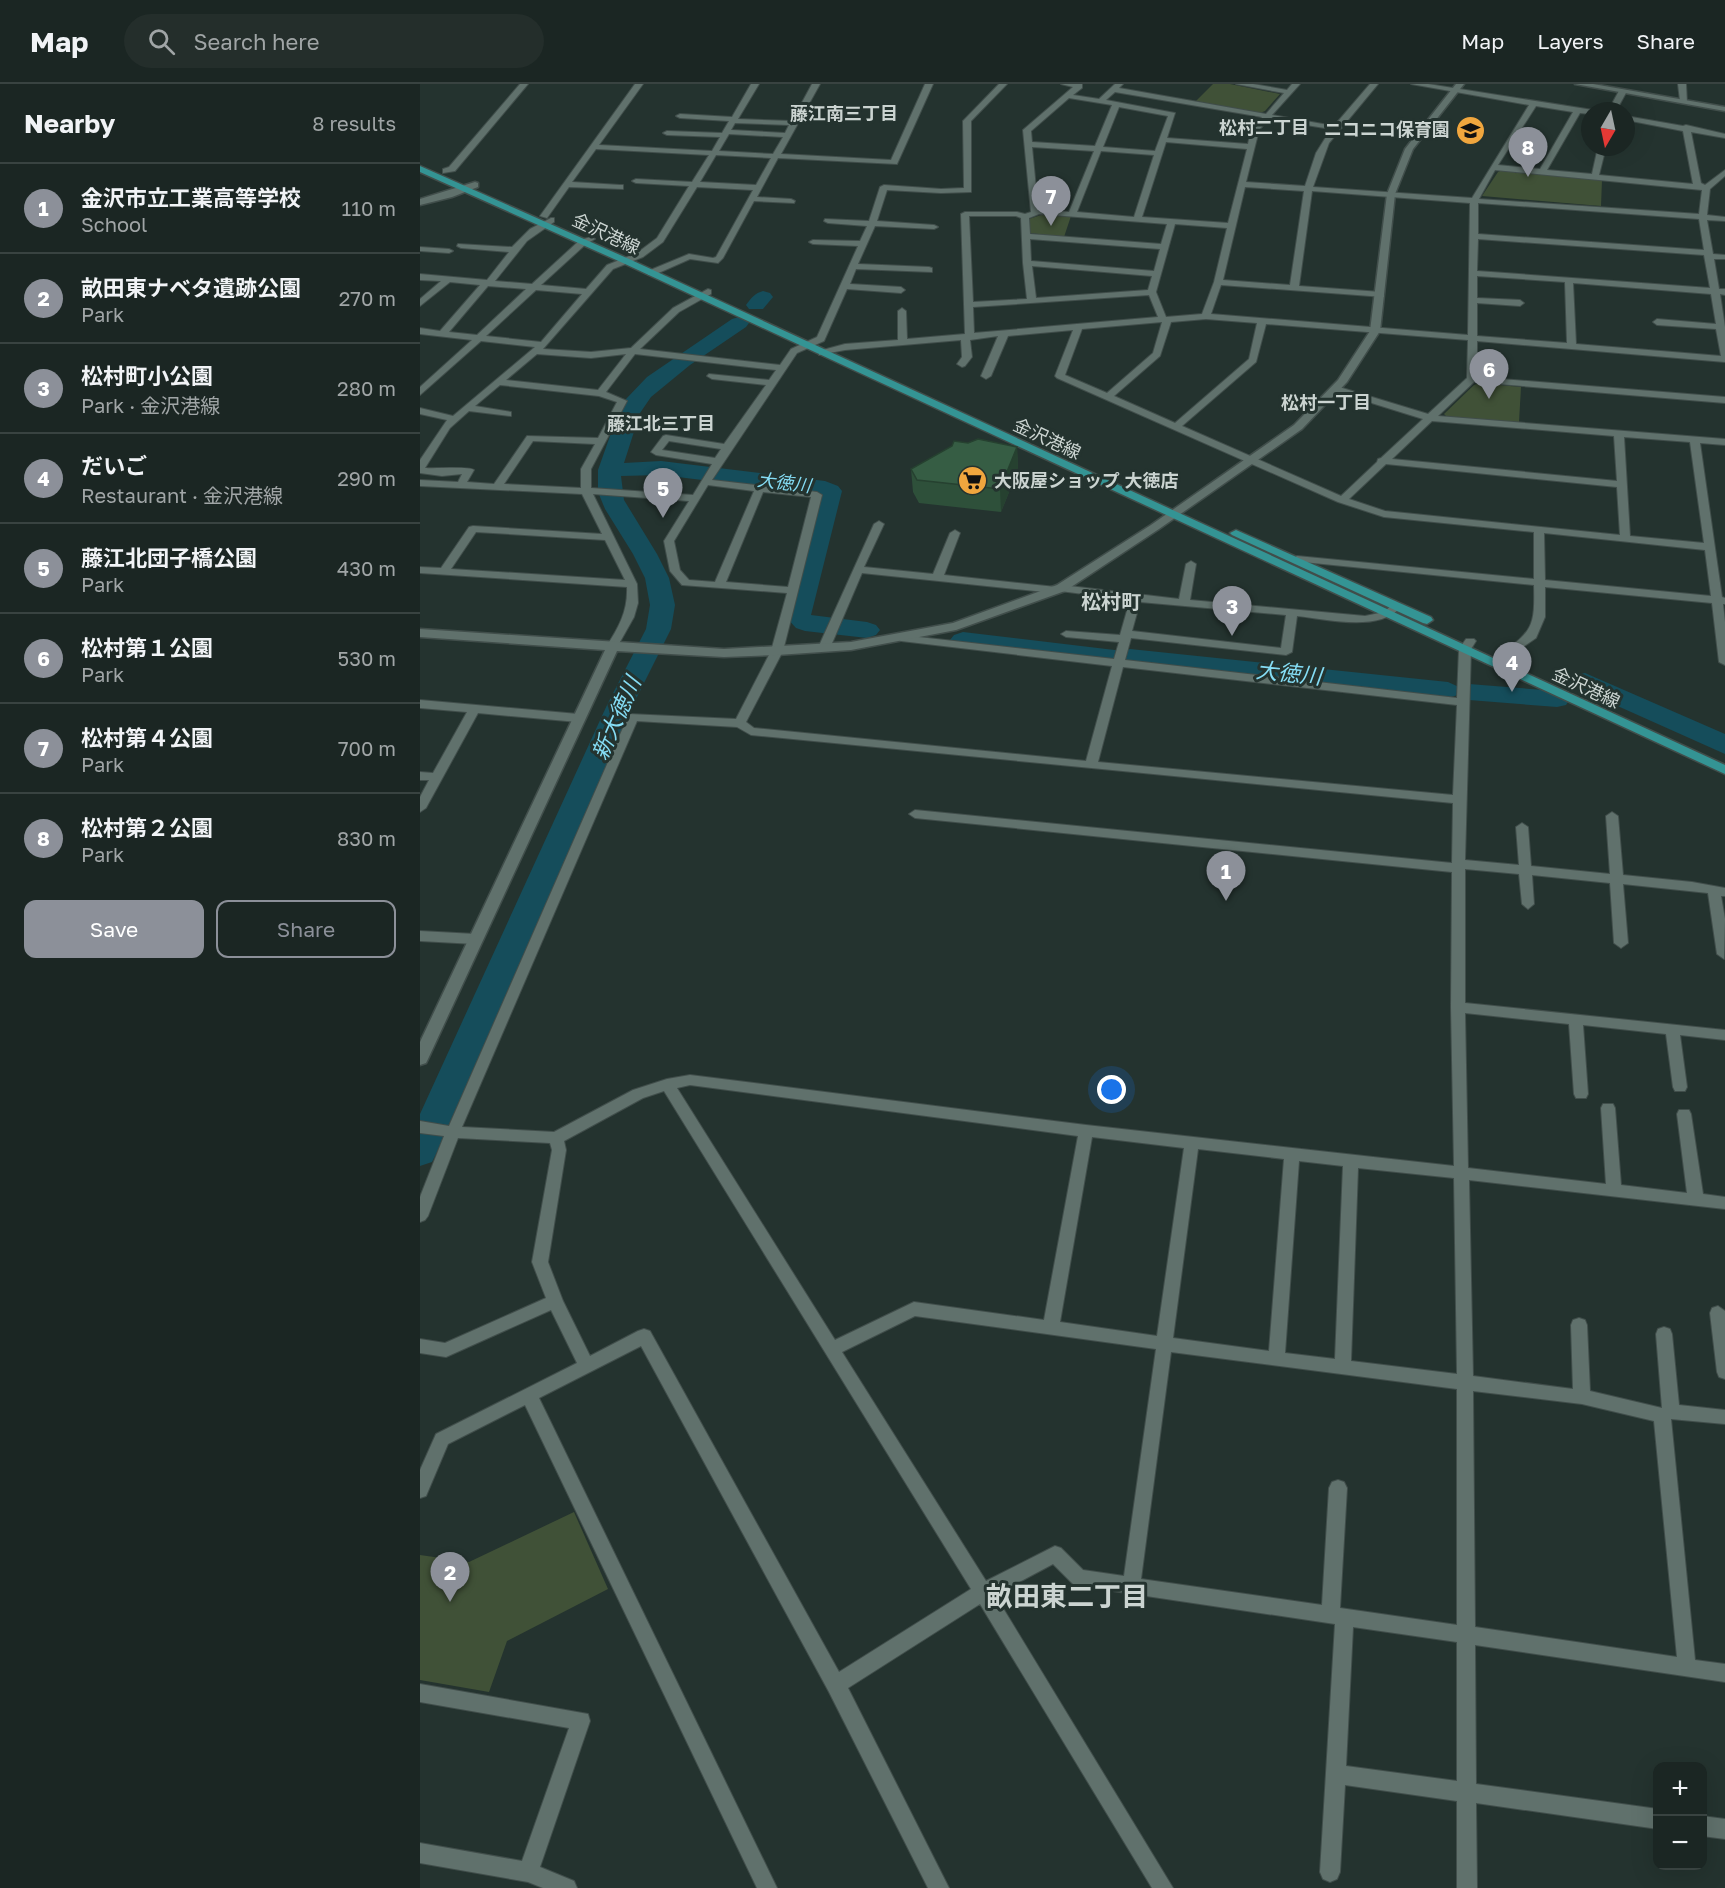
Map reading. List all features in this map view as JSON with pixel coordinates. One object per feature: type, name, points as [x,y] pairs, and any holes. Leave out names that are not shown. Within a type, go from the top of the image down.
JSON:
[{"type":"main road","name":"金沢港線","points":[[420,160],[446,171],[469,187]]},
{"type":"main road","name":"金沢港線","points":[[420,169],[546,220],[1175,512],[1468,645],[1725,770]]},
{"type":"main road","name":"金沢港線","points":[[1175,512],[1297,559],[1392,610]]},
{"type":"main road","name":"金沢港線","points":[[1468,645],[1504,657],[1725,759]]},
{"type":"street","points":[[446,171],[452,169],[524,84]]},
{"type":"street","points":[[443,333],[516,250],[546,220],[566,184],[639,84]]},
{"type":"street","points":[[461,485],[469,470],[442,473],[420,469],[446,426],[539,348],[610,267],[630,260],[660,240],[755,84]]},
{"type":"street","points":[[655,271],[689,256],[715,261],[719,258],[816,84]]},
{"type":"street","points":[[792,590],[686,583],[675,571],[669,541],[727,447],[794,351],[821,339],[854,266],[889,175],[928,84]]},
{"type":"street","points":[[594,147],[777,156],[889,175],[941,191],[968,190],[967,122],[1003,84]]},
{"type":"street","points":[[1038,212],[1034,210],[1027,130],[1079,86],[1065,84]]},
{"type":"street","points":[[1240,84],[1289,92]]},
{"type":"street","points":[[1206,316],[1218,282],[1255,130],[1296,84]]},
{"type":"street","points":[[1294,288],[1309,189],[1320,153],[1335,128],[1374,84]]},
{"type":"street","points":[[1415,84],[1458,87],[1534,104],[1581,110]]},
{"type":"street","points":[[1586,84],[1725,108]]},
{"type":"street","points":[[1682,84],[1684,101]]},
{"type":"street","points":[[1101,101],[1116,87],[1335,128]]},
{"type":"street","points":[[420,633],[724,653],[824,648],[901,638],[956,626],[1058,589],[1251,461],[1298,427],[1336,389],[1376,331],[1391,194],[1409,149],[1458,87]]},
{"type":"street","points":[[1617,102],[1623,91]]},
{"type":"street","points":[[1067,96],[1172,115],[1137,219]]},
{"type":"street","points":[[1072,214],[1116,104]]},
{"type":"street","points":[[1342,500],[1472,379],[1474,201],[1534,104]]},
{"type":"street","points":[[1542,172],[1578,110]]},
{"type":"street","points":[[680,116],[795,123]]},
{"type":"street","points":[[1635,119],[1725,136]]},
{"type":"street","points":[[1686,127],[1697,184],[1706,188]]},
{"type":"street","points":[[667,132],[789,135]]},
{"type":"street","points":[[1163,141],[1251,147]]},
{"type":"street","points":[[1028,144],[1158,153]]},
{"type":"street","points":[[1595,177],[1600,156]]},
{"type":"street","points":[[1493,168],[1706,188]]},
{"type":"street","points":[[826,351],[903,342],[1206,316],[1725,357],[1703,217],[1706,188],[1725,172]]},
{"type":"street","points":[[566,184],[620,187]]},
{"type":"street","points":[[1242,184],[1725,219]]},
{"type":"street","points":[[635,185],[759,188]]},
{"type":"street","points":[[420,202],[469,187]]},
{"type":"street","points":[[753,199],[791,201]]},
{"type":"street","points":[[962,364],[967,357],[969,306],[965,214],[1017,214],[1025,217],[1038,212],[1231,226]]},
{"type":"street","points":[[1025,217],[1027,263],[1032,301]]},
{"type":"street","points":[[828,221],[934,227]]},
{"type":"street","points":[[1108,397],[1157,354],[1165,319],[1152,292],[1172,221]]},
{"type":"street","points":[[1025,236],[1165,247]]},
{"type":"street","points":[[1473,236],[1725,257]]},
{"type":"street","points":[[420,392],[482,337],[532,287],[587,240]]},
{"type":"street","points":[[813,242],[863,244]]},
{"type":"street","points":[[462,246],[516,250]]},
{"type":"street","points":[[420,249],[449,251]]},
{"type":"street","points":[[1027,263],[1157,274]]},
{"type":"street","points":[[854,266],[929,270]]},
{"type":"street","points":[[1473,273],[1725,292]]},
{"type":"street","points":[[420,277],[588,292]]},
{"type":"street","points":[[420,303],[449,279]]},
{"type":"street","points":[[1569,280],[1572,345]]},
{"type":"street","points":[[1218,282],[1381,295]]},
{"type":"street","points":[[844,286],[901,290]]},
{"type":"street","points":[[969,306],[1152,292]]},
{"type":"street","points":[[600,393],[632,351],[690,300],[704,294]]},
{"type":"street","points":[[1473,300],[1520,303]]},
{"type":"street","points":[[902,311],[903,342]]},
{"type":"street","points":[[1176,427],[1254,360],[1262,322]]},
{"type":"street","points":[[1657,322],[1722,329]]},
{"type":"street","points":[[1077,328],[1060,376],[1342,500],[1384,514],[1710,547]]},
{"type":"street","points":[[420,331],[482,337],[591,355],[632,351],[782,368]]},
{"type":"street","points":[[986,376],[1004,334]]},
{"type":"street","points":[[712,376],[772,382]]},
{"type":"street","points":[[1472,379],[1725,400]]},
{"type":"street","points":[[420,1059],[578,718],[612,646],[625,626],[634,603],[632,584],[607,537],[591,492],[586,469],[622,401],[600,393],[498,382]]},
{"type":"street","points":[[1336,389],[1430,418],[1725,442]]},
{"type":"street","points":[[467,408],[508,414]]},
{"type":"street","points":[[420,411],[455,419]]},
{"type":"street","points":[[1619,434],[1625,539]]},
{"type":"street","points":[[497,487],[530,438],[599,441]]},
{"type":"street","points":[[719,462],[656,452],[666,438],[727,447]]},
{"type":"street","points":[[1695,440],[1710,547],[1721,601],[1725,662]]},
{"type":"street","points":[[1381,462],[1622,485]]},
{"type":"street","points":[[710,477],[760,488],[817,495],[777,651],[740,723]]},
{"type":"street","points":[[420,483],[697,498]]},
{"type":"street","points":[[719,586],[760,488]]},
{"type":"street","points":[[824,648],[879,524]]},
{"type":"street","points":[[444,572],[473,529],[607,537]]},
{"type":"street","points":[[1504,657],[1530,638],[1540,617],[1539,530]]},
{"type":"street","points":[[936,578],[955,533]]},
{"type":"street","points":[[1297,559],[1721,601]]},
{"type":"street","points":[[1184,602],[1191,564]]},
{"type":"street","points":[[858,569],[1365,620],[1392,610]]},
{"type":"street","points":[[420,570],[632,584]]},
{"type":"street","points":[[1091,765],[1136,598]]},
{"type":"street","points":[[1066,634],[1125,636],[1286,651],[1292,614]]},
{"type":"street","points":[[901,638],[1462,702]]},
{"type":"street","points":[[1467,1888],[1466,1382],[1458,1007],[1459,800],[1462,702],[1468,645]]},
{"type":"street","points":[[420,704],[578,718]]},
{"type":"street","points":[[420,808],[475,708]]},
{"type":"street","points":[[420,1216],[448,1131],[633,717],[740,723],[751,731],[1459,800]]},
{"type":"street","points":[[420,776],[437,777]]},
{"type":"street","points":[[915,814],[1692,886],[1720,891],[1724,954]]},
{"type":"street","points":[[1612,816],[1621,943]]},
{"type":"street","points":[[1521,827],[1528,904]]},
{"type":"street","points":[[420,936],[475,939]]},
{"type":"street","points":[[1458,1007],[1725,1035]]},
{"type":"street","points":[[1576,1019],[1581,1094]]},
{"type":"street","points":[[1672,1029],[1680,1088]]},
{"type":"street","points":[[420,1127],[556,1138],[638,1094],[667,1084],[690,1080],[1086,1131],[1725,1203]]},
{"type":"street","points":[[667,1084],[983,1592],[1163,1888]]},
{"type":"street","points":[[1608,1108],[1614,1190]]},
{"type":"street","points":[[1684,1114],[1695,1200]]},
{"type":"street","points":[[1051,1328],[1086,1131]]},
{"type":"street","points":[[556,1138],[559,1150],[540,1262],[555,1301],[586,1366]]},
{"type":"street","points":[[1131,1587],[1192,1142]]},
{"type":"street","points":[[1276,1359],[1292,1155]]},
{"type":"street","points":[[1343,1366],[1351,1160]]},
{"type":"street","points":[[420,1346],[446,1350],[555,1301]]},
{"type":"street","points":[[832,1349],[914,1309],[1276,1359],[1581,1397],[1666,1414],[1725,1417]]},
{"type":"street","points":[[1719,1313],[1725,1372]]},
{"type":"street","points":[[1579,1325],[1581,1397]]},
{"type":"street","points":[[1664,1334],[1666,1414],[1687,1668]]},
{"type":"street","points":[[420,1490],[442,1439],[644,1336],[836,1684],[939,1888]]},
{"type":"street","points":[[529,1396],[767,1888]]},
{"type":"street","points":[[1330,1872],[1336,1774],[1338,1488]]},
{"type":"street","points":[[836,1684],[983,1592],[1055,1554],[1079,1578],[1338,1615],[1465,1636],[1725,1672]]},
{"type":"street","points":[[420,1693],[581,1721],[528,1872]]},
{"type":"street","points":[[1336,1774],[1653,1818]]},
{"type":"street","points":[[1707,1827],[1725,1829]]},
{"type":"street","points":[[420,1852],[528,1872],[567,1888]]},
{"type":"green space","points":[[1213,84],[1230,84],[1280,94],[1265,111],[1260,113],[1196,101]]},
{"type":"green space","points":[[1502,170],[1602,180],[1601,206],[1482,196],[1498,172]]},
{"type":"green space","points":[[1044,214],[1071,216],[1064,237],[1030,233],[1029,219]]},
{"type":"green space","points":[[1479,383],[1521,387],[1519,422],[1447,417],[1444,414],[1474,385]]},
{"type":"green space","points":[[574,1512],[608,1589],[507,1641],[489,1692],[420,1680],[420,1555],[469,1562]]},
{"type":"building","points":[[978,439],[1017,447],[1000,489],[917,480],[911,469],[952,446],[954,441],[968,443]]},
{"type":"waterway","name":"新大徳川","points":[[756,305],[763,297]]},
{"type":"waterway","name":"新大徳川","points":[[610,470],[631,408],[643,393],[683,360],[739,323]]},
{"type":"waterway","name":"大徳川","points":[[610,470],[661,468],[825,488],[830,491],[798,616],[805,623],[867,630]]},
{"type":"waterway","name":"新大徳川","points":[[420,1152],[620,705],[659,629],[661,591],[652,566],[613,500],[609,484],[610,470]]},
{"type":"waterway","name":"大徳川","points":[[963,640],[1114,656]]},
{"type":"waterway","name":"大徳川","points":[[1130,657],[1448,690]]},
{"type":"waterway","name":"大徳川","points":[[1582,683],[1585,681],[1725,745]]},
{"type":"waterway","name":"大徳川","points":[[1469,692],[1557,699]]},
{"type":"place","name":"ニコニコ保育園","points":[[1471,130]]},
{"type":"place","name":"松村第２公園","points":[[1528,177]]},
{"type":"place","name":"松村第４公園","points":[[1051,226]]},
{"type":"place","name":"松村第１公園","points":[[1489,399]]},
{"type":"place","name":"大阪屋ショップ 大徳店","points":[[973,481]]},
{"type":"place","name":"藤江北団子橋公園","points":[[663,518]]},
{"type":"place","name":"松村町小公園","points":[[1232,636]]},
{"type":"place","name":"だいご","points":[[1512,692]]},
{"type":"place","name":"金沢市立工業高等学校","points":[[1226,901]]},
{"type":"place","name":"畝田東ナベタ遺跡公園","points":[[450,1602]]},
{"type":"district","name":"藤江南三丁目","points":[[844,114]]},
{"type":"district","name":"松村二丁目","points":[[1264,128]]},
{"type":"district","name":"松村一丁目","points":[[1326,403]]},
{"type":"district","name":"藤江北三丁目","points":[[661,424]]},
{"type":"district","name":"松村町","points":[[1111,602]]},
{"type":"district","name":"畝田東二丁目","points":[[1067,1597]]}]
